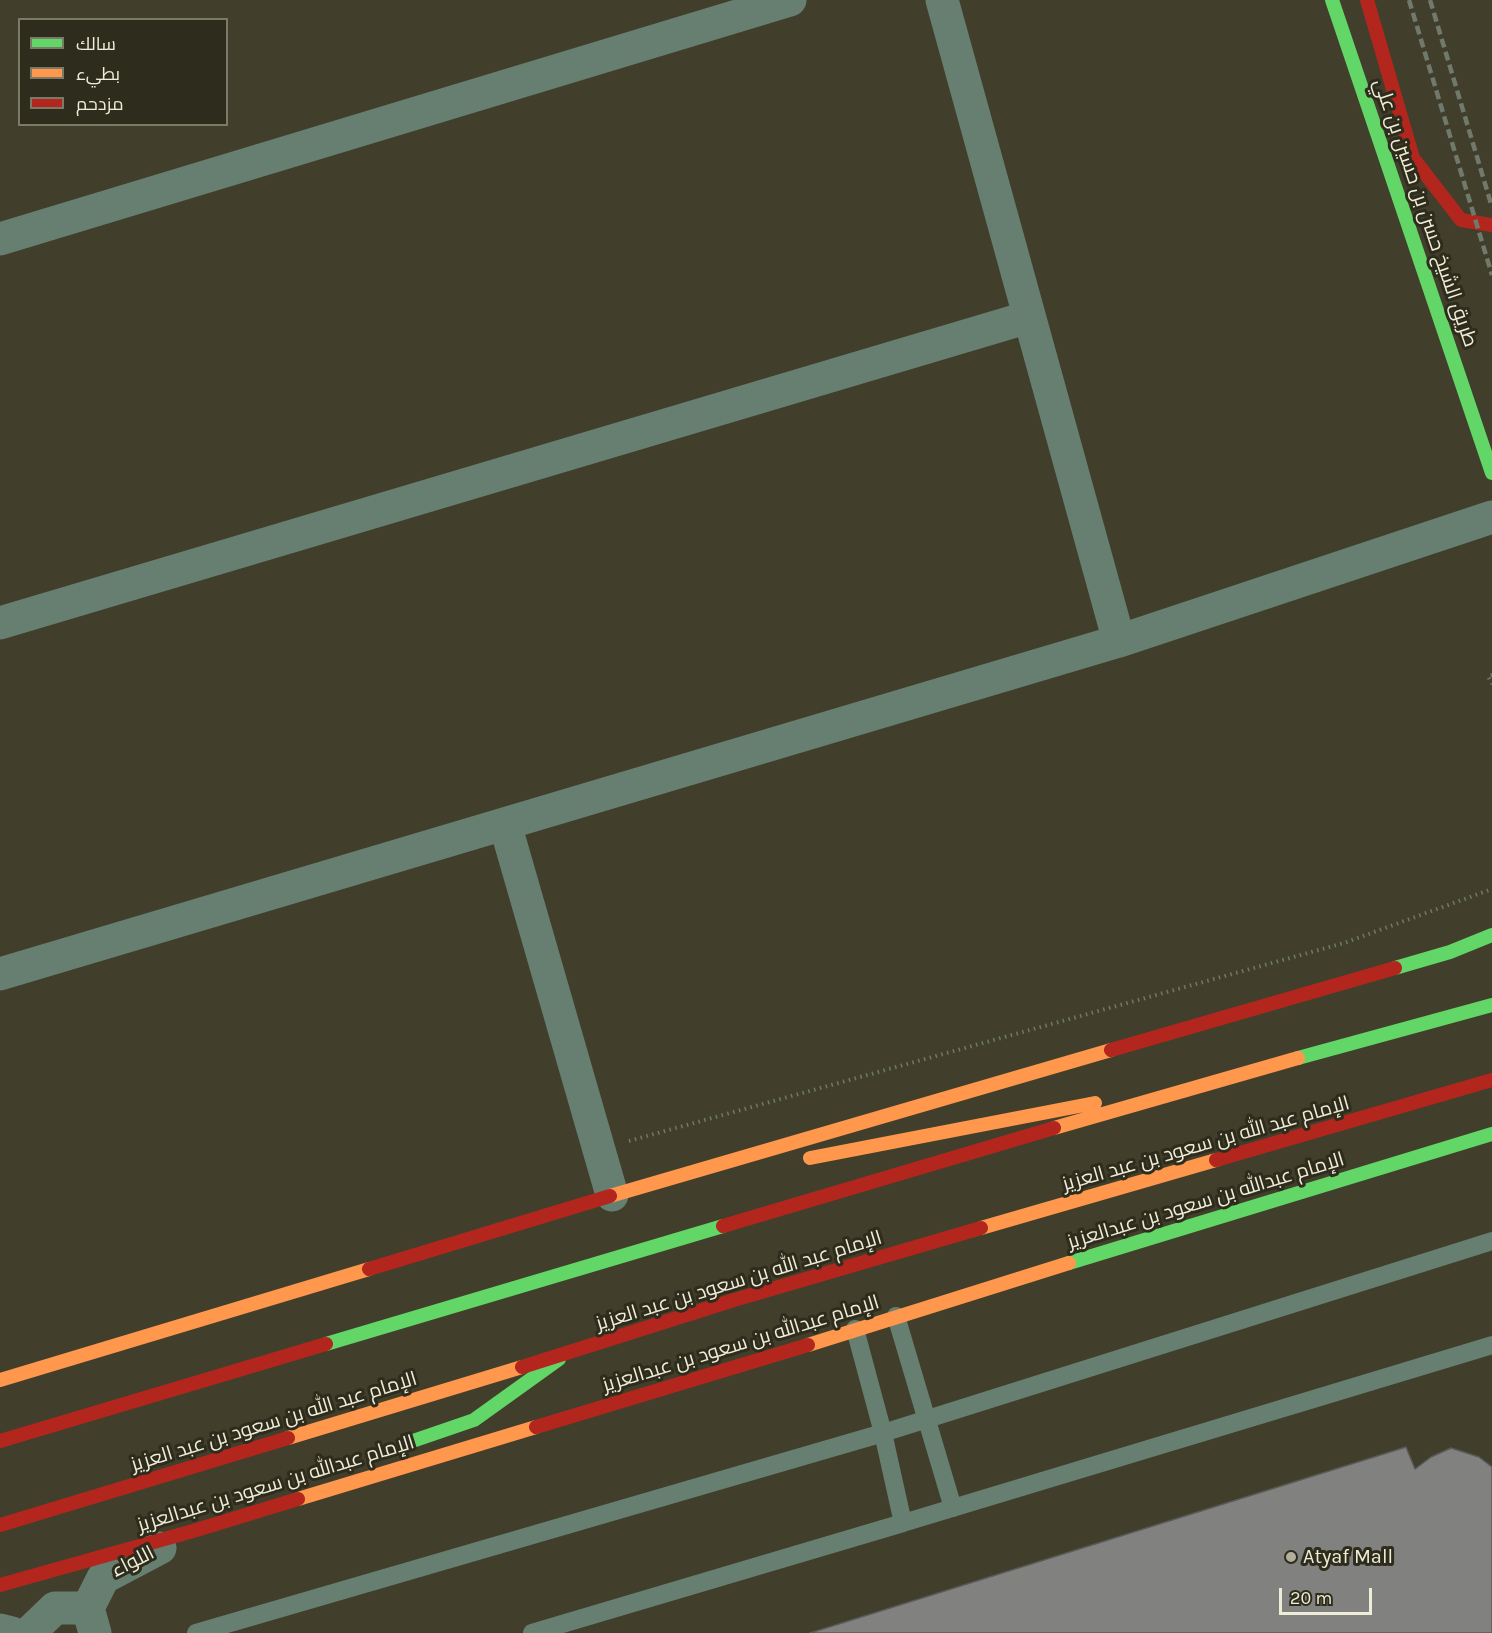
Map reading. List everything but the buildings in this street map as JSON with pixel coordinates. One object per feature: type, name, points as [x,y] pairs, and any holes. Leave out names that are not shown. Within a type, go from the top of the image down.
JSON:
[{"type":"street","points":[[0,239],[790,0]]},
{"type":"street","points":[[942,0],[1119,641]]},
{"type":"street","name":"طريق الشيخ حسن بن حسين بن علي","points":[[1332,0],[1492,473]]},
{"type":"street","points":[[1367,0],[1413,158],[1461,220],[1492,225]]},
{"type":"street","points":[[0,622],[1029,317]]},
{"type":"street","points":[[0,974],[1119,641],[1492,517]]},
{"type":"street","points":[[505,824],[612,1196]]},
{"type":"street","points":[[0,1380],[612,1196],[1450,952],[1492,935]]},
{"type":"street","points":[[0,1441],[1212,1081],[1492,1005]]},
{"type":"street","name":"الإمام عبد الله بن سعود بن عبد العزيز","points":[[0,1525],[566,1354],[734,1300],[1492,1080]]},
{"type":"street","points":[[798,1160],[1212,1081]]},
{"type":"street","name":"الإمام عبدالله بن سعود بن عبدالعزيز","points":[[0,1585],[193,1531],[765,1359],[896,1316],[1492,1134]]},
{"type":"street","points":[[612,1196],[752,1169]]},
{"type":"street","points":[[392,1449],[474,1420],[566,1354]]},
{"type":"street","points":[[355,1481],[377,1461]]},
{"type":"street","name":"اللواء","points":[[29,1633],[55,1608],[91,1621],[103,1578],[193,1531]]},
{"type":"street","points":[[0,1630],[12,1633]]},
{"type":"lane","points":[[196,1633],[883,1433],[1492,1241]]},
{"type":"lane","points":[[896,1316],[953,1508]]},
{"type":"lane","points":[[855,1329],[883,1433],[903,1523]]},
{"type":"lane","points":[[532,1633],[1492,1345]]},
{"type":"path","points":[[1492,675],[1488,676],[1492,684]]},
{"type":"path","points":[[599,1150],[1344,943],[1492,889]]},
{"type":"railway","points":[[1409,0],[1492,275]]},
{"type":"railway","points":[[1430,0],[1492,207]]},
{"type":"traffic: fast","points":[[1332,0],[1492,473]]},
{"type":"traffic: fast","points":[[1395,968],[1450,952],[1492,935]]},
{"type":"traffic: fast","points":[[1298,1058],[1492,1005]]},
{"type":"traffic: fast","points":[[1069,1263],[1492,1134]]},
{"type":"traffic: fast","points":[[326,1344],[723,1226]]},
{"type":"traffic: fast","points":[[404,1444],[474,1420],[559,1359]]},
{"type":"traffic: slow","points":[[610,1196],[1111,1050]]},
{"type":"traffic: slow","points":[[1054,1128],[1298,1058]]},
{"type":"traffic: slow","points":[[810,1158],[1095,1103]]},
{"type":"traffic: slow","points":[[981,1228],[1216,1160]]},
{"type":"traffic: slow","points":[[808,1345],[1069,1263]]},
{"type":"traffic: slow","points":[[0,1380],[369,1269]]},
{"type":"traffic: slow","points":[[288,1438],[522,1367]]},
{"type":"traffic: slow","points":[[298,1499],[536,1427]]},
{"type":"traffic: jam","points":[[1367,0],[1413,158],[1461,220],[1492,225]]},
{"type":"traffic: jam","points":[[1111,1050],[1395,968]]},
{"type":"traffic: jam","points":[[1216,1160],[1492,1080]]},
{"type":"traffic: jam","points":[[723,1226],[1054,1128]]},
{"type":"traffic: jam","points":[[369,1269],[610,1196]]},
{"type":"traffic: jam","points":[[522,1367],[734,1300],[981,1228]]},
{"type":"traffic: jam","points":[[0,1441],[326,1344]]},
{"type":"traffic: jam","points":[[536,1427],[808,1345]]},
{"type":"traffic: jam","points":[[0,1525],[288,1438]]},
{"type":"traffic: jam","points":[[0,1585],[298,1499]]},
{"type":"place","name":"Atyaf Mall","points":[[1291,1557]]}]
